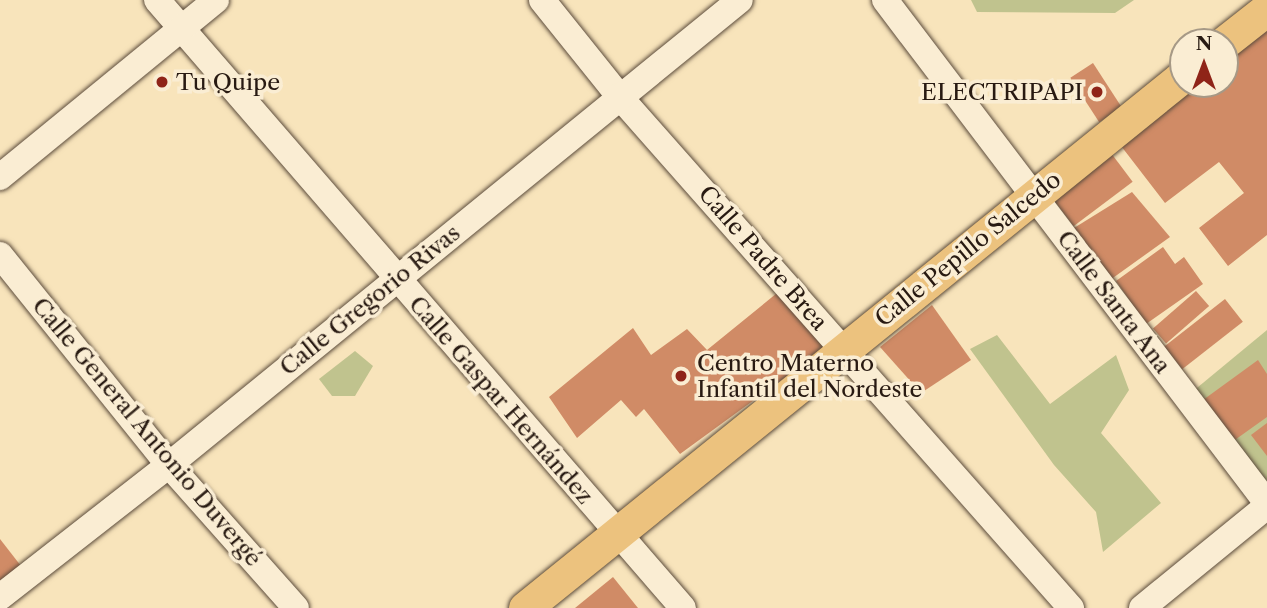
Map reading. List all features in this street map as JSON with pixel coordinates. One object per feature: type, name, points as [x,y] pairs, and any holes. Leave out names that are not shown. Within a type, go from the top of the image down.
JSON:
[{"type":"main road","points":[[1239,32],[1267,9]]},
{"type":"main road","name":"Calle Pepillo Salcedo","points":[[525,608],[1169,87]]},
{"type":"street","name":"Calle Gaspar Hernández","points":[[157,0],[683,608]]},
{"type":"street","points":[[0,177],[216,0]]},
{"type":"street","name":"Calle Padre Brea","points":[[541,0],[619,96],[1072,608]]},
{"type":"street","name":"Calle Gregorio Rivas","points":[[0,597],[169,465],[740,0]]},
{"type":"street","name":"Calle Santa Ana","points":[[885,0],[1267,505]]},
{"type":"street","name":"Calle General Antonio Duvergé","points":[[0,255],[169,465],[296,608]]},
{"type":"street","points":[[1142,608],[1267,505]]},
{"type":"green space","points":[[971,0],[1134,0],[1115,13],[977,12]]},
{"type":"green space","points":[[1267,330],[1267,486],[1192,392]]},
{"type":"green space","points":[[997,335],[1050,404],[1116,355],[1129,390],[1101,433],[1161,503],[1103,552],[1096,512],[1054,465],[970,349]]},
{"type":"green space","points":[[355,351],[373,366],[355,396],[332,396],[319,379]]},
{"type":"building","points":[[1267,29],[1267,235],[1228,266],[1199,228],[1244,193],[1219,162],[1165,203],[1118,142],[1176,98],[1239,98],[1239,50]]},
{"type":"building","name":"ELECTRIPAPI","points":[[1093,63],[1122,107],[1099,122],[1070,78]]},
{"type":"building","points":[[1111,153],[1133,182],[1074,226],[1052,198]]},
{"type":"building","points":[[1132,192],[1170,237],[1110,280],[1074,228]]},
{"type":"building","points":[[1163,247],[1175,264],[1184,257],[1203,284],[1146,324],[1116,281]]},
{"type":"building","name":"Centro Materno Infantil del Nordeste","points":[[782,289],[827,347],[680,454],[644,409],[636,417],[621,400],[577,438],[549,397],[633,328],[651,355],[687,329],[707,350]]},
{"type":"building","points":[[1196,291],[1209,306],[1166,343],[1153,328]]},
{"type":"building","points":[[1225,299],[1243,322],[1182,369],[1164,346]]},
{"type":"building","points":[[932,305],[971,360],[921,393],[880,347]]},
{"type":"building","points":[[1258,360],[1267,374],[1267,417],[1232,442],[1203,400]]},
{"type":"building","points":[[1267,423],[1267,456],[1251,435]]},
{"type":"building","points":[[0,539],[21,566],[0,584]]},
{"type":"building","points":[[613,577],[638,608],[575,608]]},
{"type":"place","name":"Tu Quipe","points":[[162,82]]},
{"type":"place","name":"ELECTRIPAPI","points":[[1097,92]]},
{"type":"place","name":"Centro Materno Infantil del Nordeste","points":[[681,376]]}]
